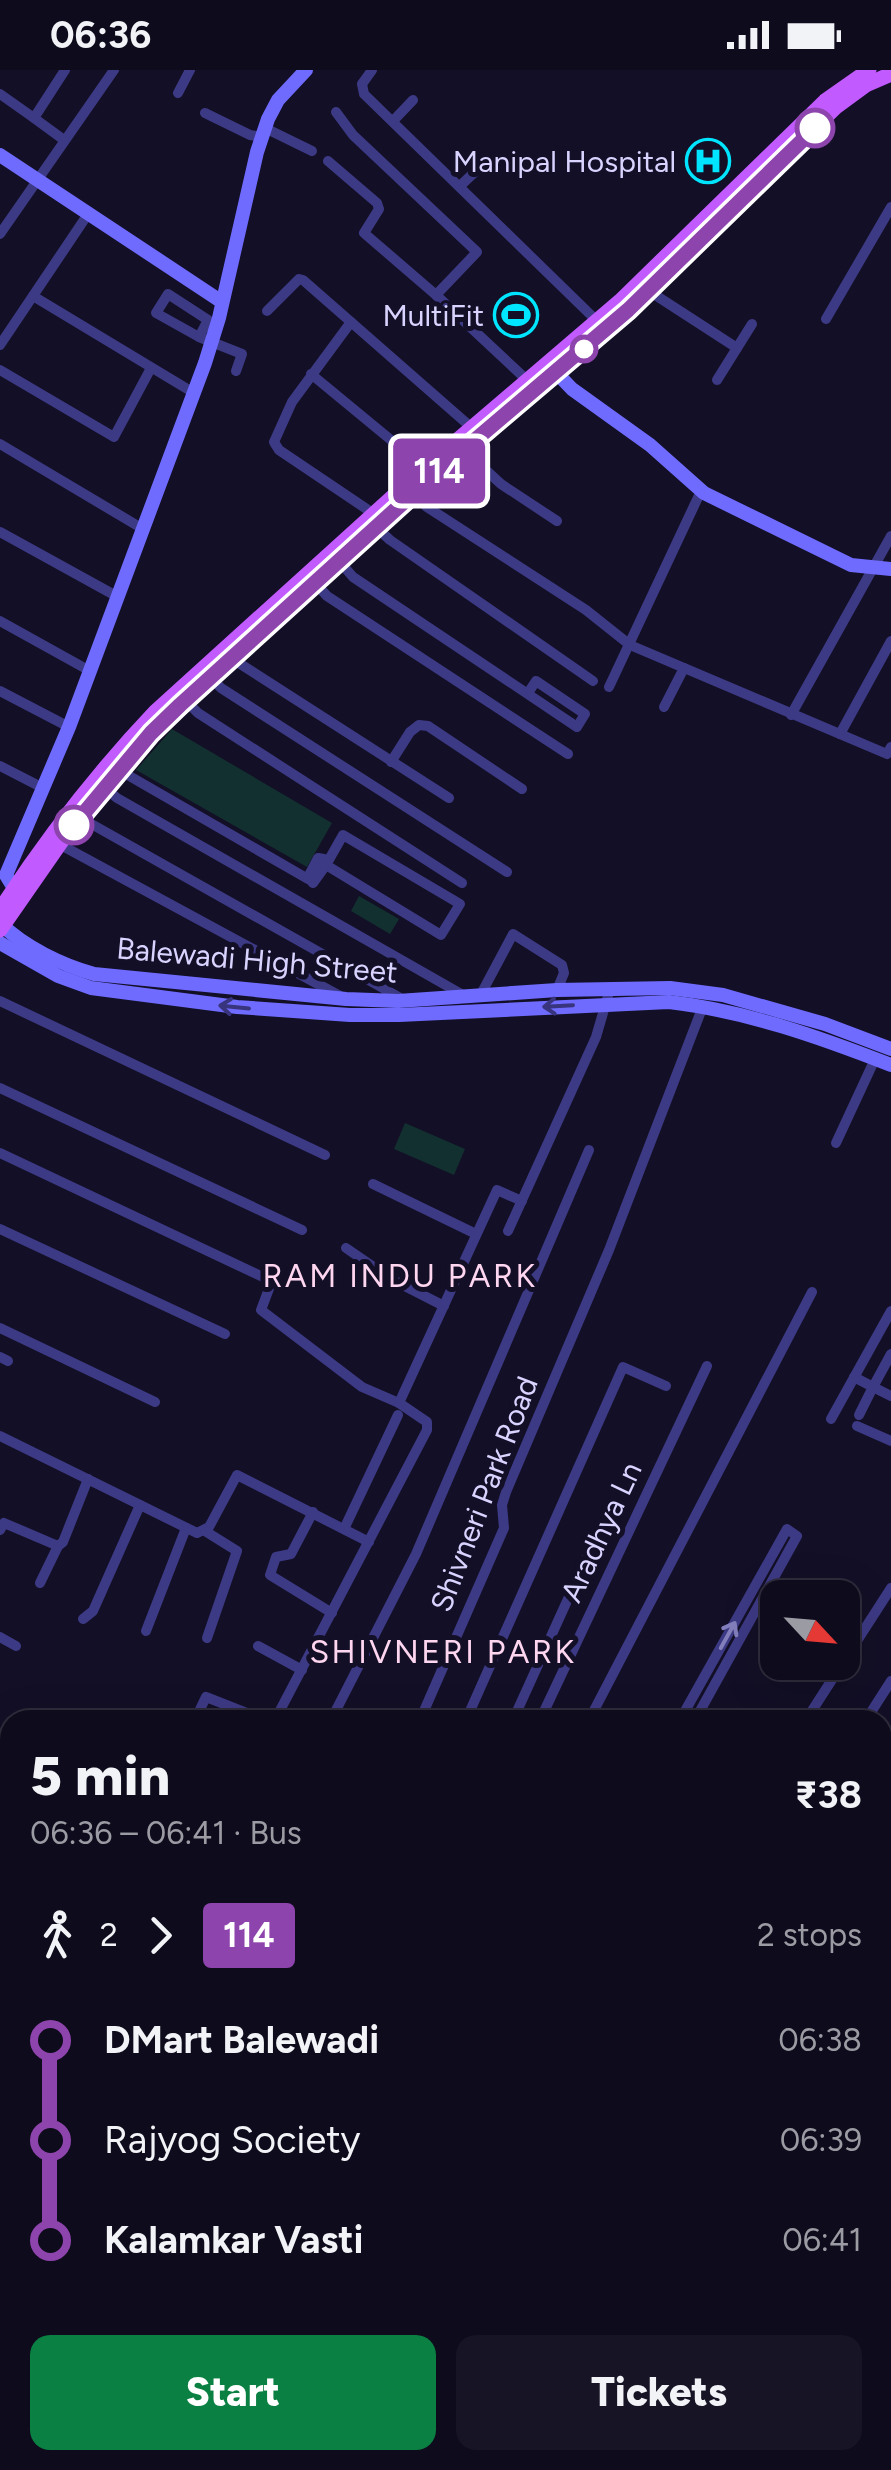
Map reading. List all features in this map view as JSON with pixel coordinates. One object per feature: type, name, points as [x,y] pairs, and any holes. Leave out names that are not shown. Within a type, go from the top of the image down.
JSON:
[{"type":"main road","points":[[0,926],[14,888],[127,740],[376,521],[472,428],[528,381],[552,369],[824,101],[869,70]]},
{"type":"main road","points":[[0,926],[79,817],[185,700],[340,562],[376,521],[413,494],[552,369],[648,290],[836,107],[866,85],[891,74]]},
{"type":"main road","points":[[12,860],[14,868],[24,874]]},
{"type":"street","points":[[34,118],[65,70]]},
{"type":"street","points":[[2,226],[114,70]]},
{"type":"street","points":[[178,93],[190,70]]},
{"type":"street","points":[[206,340],[222,302],[263,133],[278,100],[306,70]]},
{"type":"street","points":[[372,70],[361,90],[597,322]]},
{"type":"street","points":[[0,94],[64,140]]},
{"type":"street","points":[[392,121],[413,100]]},
{"type":"street","points":[[336,112],[353,135],[477,252],[436,295]]},
{"type":"street","points":[[205,114],[250,135],[263,133],[312,151]]},
{"type":"street","points":[[0,156],[222,302]]},
{"type":"street","points":[[328,161],[377,203],[379,208],[364,233],[528,381]]},
{"type":"street","points":[[460,186],[479,168]]},
{"type":"street","points":[[826,319],[891,207]]},
{"type":"street","points":[[0,346],[88,214]]},
{"type":"street","points":[[267,311],[298,279],[472,428]]},
{"type":"street","points":[[648,290],[738,348]]},
{"type":"street","points":[[14,888],[6,875],[69,727],[194,393],[206,340],[208,320],[168,294],[156,313],[206,340],[245,348],[236,370]]},
{"type":"street","points":[[34,296],[194,393]]},
{"type":"street","points":[[351,322],[292,402],[274,442],[278,450],[376,521],[390,540],[593,681]]},
{"type":"street","points":[[716,380],[752,324]]},
{"type":"street","points":[[0,370],[114,437],[151,368]]},
{"type":"street","points":[[552,369],[581,396],[650,444],[701,491],[846,563],[891,569]]},
{"type":"street","points":[[311,374],[390,440]]},
{"type":"street","points":[[0,444],[143,530]]},
{"type":"street","points":[[464,450],[501,484],[557,521]]},
{"type":"street","points":[[609,687],[701,491]]},
{"type":"street","points":[[413,494],[630,644],[887,754],[891,747]]},
{"type":"street","points":[[0,532],[118,596]]},
{"type":"street","points":[[791,714],[891,536]]},
{"type":"street","points":[[340,562],[353,577],[577,727],[584,714],[536,681],[528,693]]},
{"type":"street","points":[[316,584],[328,596],[568,754]]},
{"type":"street","points":[[0,621],[90,671]]},
{"type":"street","points":[[840,734],[891,641]]},
{"type":"street","points":[[231,658],[449,798]]},
{"type":"street","points":[[664,707],[684,668]]},
{"type":"street","points":[[210,677],[221,688],[507,872]]},
{"type":"street","points":[[0,692],[69,727]]},
{"type":"street","points":[[185,700],[198,713],[462,883]]},
{"type":"street","points":[[391,762],[410,732],[419,725],[428,726],[522,789]]},
{"type":"street","points":[[0,766],[43,788]]},
{"type":"street","points":[[119,770],[316,883],[326,865],[344,836],[460,904],[441,935],[326,865]]},
{"type":"street","points":[[104,788],[463,995]]},
{"type":"street","points":[[79,817],[404,1000]]},
{"type":"street","points":[[60,844],[346,999]]},
{"type":"street","name":"Balewadi High Street","points":[[0,926],[64,963],[94,974],[346,999],[404,1000],[558,990],[609,996]]},
{"type":"street","name":"Balewadi High Street","points":[[0,926],[58,976],[91,988],[237,1008],[382,1015],[609,996],[723,995],[824,1024],[891,1049]]},
{"type":"street","points":[[482,994],[513,934],[562,965],[564,973],[558,990]]},
{"type":"street","points":[[508,1231],[609,996]]},
{"type":"street","name":"Balewadi High Street","points":[[643,996],[703,1006],[820,1037],[891,1065]]},
{"type":"street","points":[[0,1001],[324,1155]]},
{"type":"street","name":"Shivneri Park Road","points":[[424,1710],[504,1528],[502,1505],[506,1492],[608,1250],[703,1006]]},
{"type":"street","points":[[836,1143],[875,1059]]},
{"type":"street","points":[[0,1088],[302,1230]]},
{"type":"street","points":[[335,1710],[416,1554],[589,1150]]},
{"type":"street","points":[[0,1152],[265,1278],[270,1286],[261,1310],[362,1387],[399,1409],[424,1418],[427,1430],[280,1710]]},
{"type":"street","points":[[372,1184],[476,1234]]},
{"type":"street","points":[[344,1529],[497,1190],[522,1201]]},
{"type":"street","points":[[0,1229],[225,1334]]},
{"type":"street","points":[[346,1248],[391,1279],[444,1306]]},
{"type":"street","points":[[594,1710],[812,1292]]},
{"type":"street","points":[[831,1419],[891,1311]]},
{"type":"street","points":[[0,1328],[155,1402]]},
{"type":"street","points":[[891,1354],[858,1421],[891,1440]]},
{"type":"street","name":"Aradhya Ln","points":[[545,1710],[707,1366]]},
{"type":"street","points":[[470,1710],[624,1367],[666,1386]]},
{"type":"street","points":[[854,1377],[891,1396]]},
{"type":"street","points":[[0,1436],[198,1533],[205,1531],[236,1476],[370,1542]]},
{"type":"street","points":[[40,1582],[63,1542],[88,1478]]},
{"type":"street","points":[[83,1619],[93,1611],[140,1505]]},
{"type":"street","points":[[313,1512],[291,1554],[276,1557],[270,1575],[332,1613]]},
{"type":"street","points":[[0,1530],[4,1523],[58,1546]]},
{"type":"street","points":[[146,1631],[186,1528]]},
{"type":"street","points":[[686,1710],[787,1529],[790,1530],[797,1536],[701,1710]]},
{"type":"street","points":[[205,1531],[237,1551],[207,1638]]},
{"type":"street","points":[[517,1710],[587,1557]]},
{"type":"street","points":[[812,1710],[891,1588]]},
{"type":"street","points":[[0,1637],[16,1646]]},
{"type":"street","points":[[258,1646],[302,1670]]},
{"type":"street","points":[[872,1710],[891,1681]]},
{"type":"street","points":[[200,1710],[206,1697],[239,1710]]},
{"type":"green space","points":[[172,729],[332,823],[307,867],[136,770]]},
{"type":"green space","points":[[359,896],[399,919],[390,934],[351,911]]},
{"type":"green space","points":[[405,1123],[465,1149],[454,1175],[394,1149]]},
{"type":"bus line","name":"114","points":[[74,825],[151,733],[180,705],[427,481],[628,310],[815,128]]},
{"type":"place","name":"Manipal Hospital","points":[[708,161]]},
{"type":"place","name":"MultiFit","points":[[516,315]]},
{"type":"district","name":"RAM INDU PARK","points":[[400,1276]]},
{"type":"district","name":"SHIVNERI PARK","points":[[443,1652]]}]
